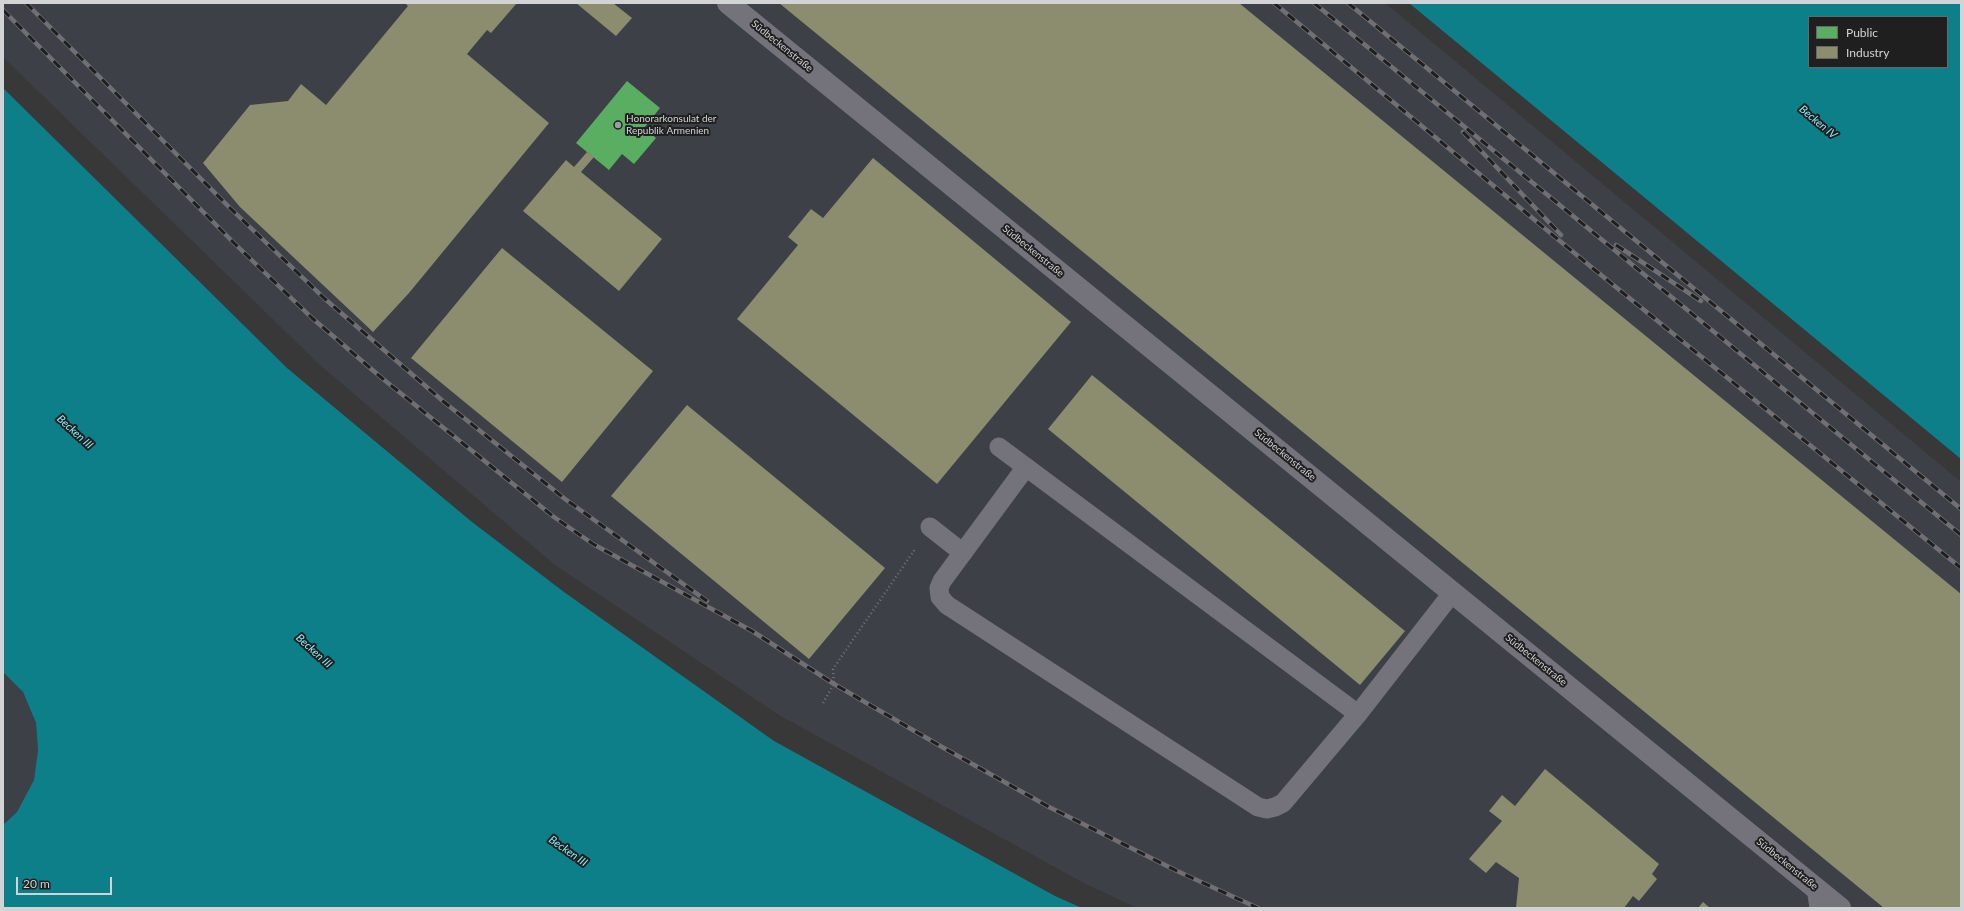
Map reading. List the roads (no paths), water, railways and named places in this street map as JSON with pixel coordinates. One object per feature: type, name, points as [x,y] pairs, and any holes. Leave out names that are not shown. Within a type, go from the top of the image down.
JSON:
[{"type":"street","name":"Südbeckenstraße","points":[[728,3],[1453,592],[1817,898],[1840,908]]},
{"type":"lane","points":[[999,447],[1358,714]]},
{"type":"lane","points":[[1026,467],[942,581],[939,588],[940,597],[947,605],[1258,807],[1275,807],[1283,803],[1358,714],[1453,592]]},
{"type":"lane","points":[[930,527],[963,553]]},
{"type":"water","name":"Becken IV","points":[[1409,3],[1961,3],[1961,459]]},
{"type":"water","name":"Becken III","points":[[3,88],[287,368],[472,522],[564,592],[774,741],[1055,896],[1082,908],[3,908],[3,825],[17,812],[34,780],[38,750],[36,723],[23,692],[3,672]]},
{"type":"railway","points":[[26,3],[230,208],[325,299],[444,402],[565,499],[707,601]]},
{"type":"railway","points":[[1274,3],[1590,266],[1961,568]]},
{"type":"railway","points":[[1314,3],[1961,535]]},
{"type":"railway","points":[[1348,3],[1961,509]]},
{"type":"railway","points":[[3,10],[234,243],[312,318],[383,379],[554,517],[593,544],[752,631],[834,684],[1049,807],[1177,871],[1258,908]]},
{"type":"railway","points":[[1463,132],[1561,235]]},
{"type":"railway","points":[[1616,245],[1701,301]]},
{"type":"place","name":"Honorarkonsulat der Republik Armenien","points":[[618,125]]}]
